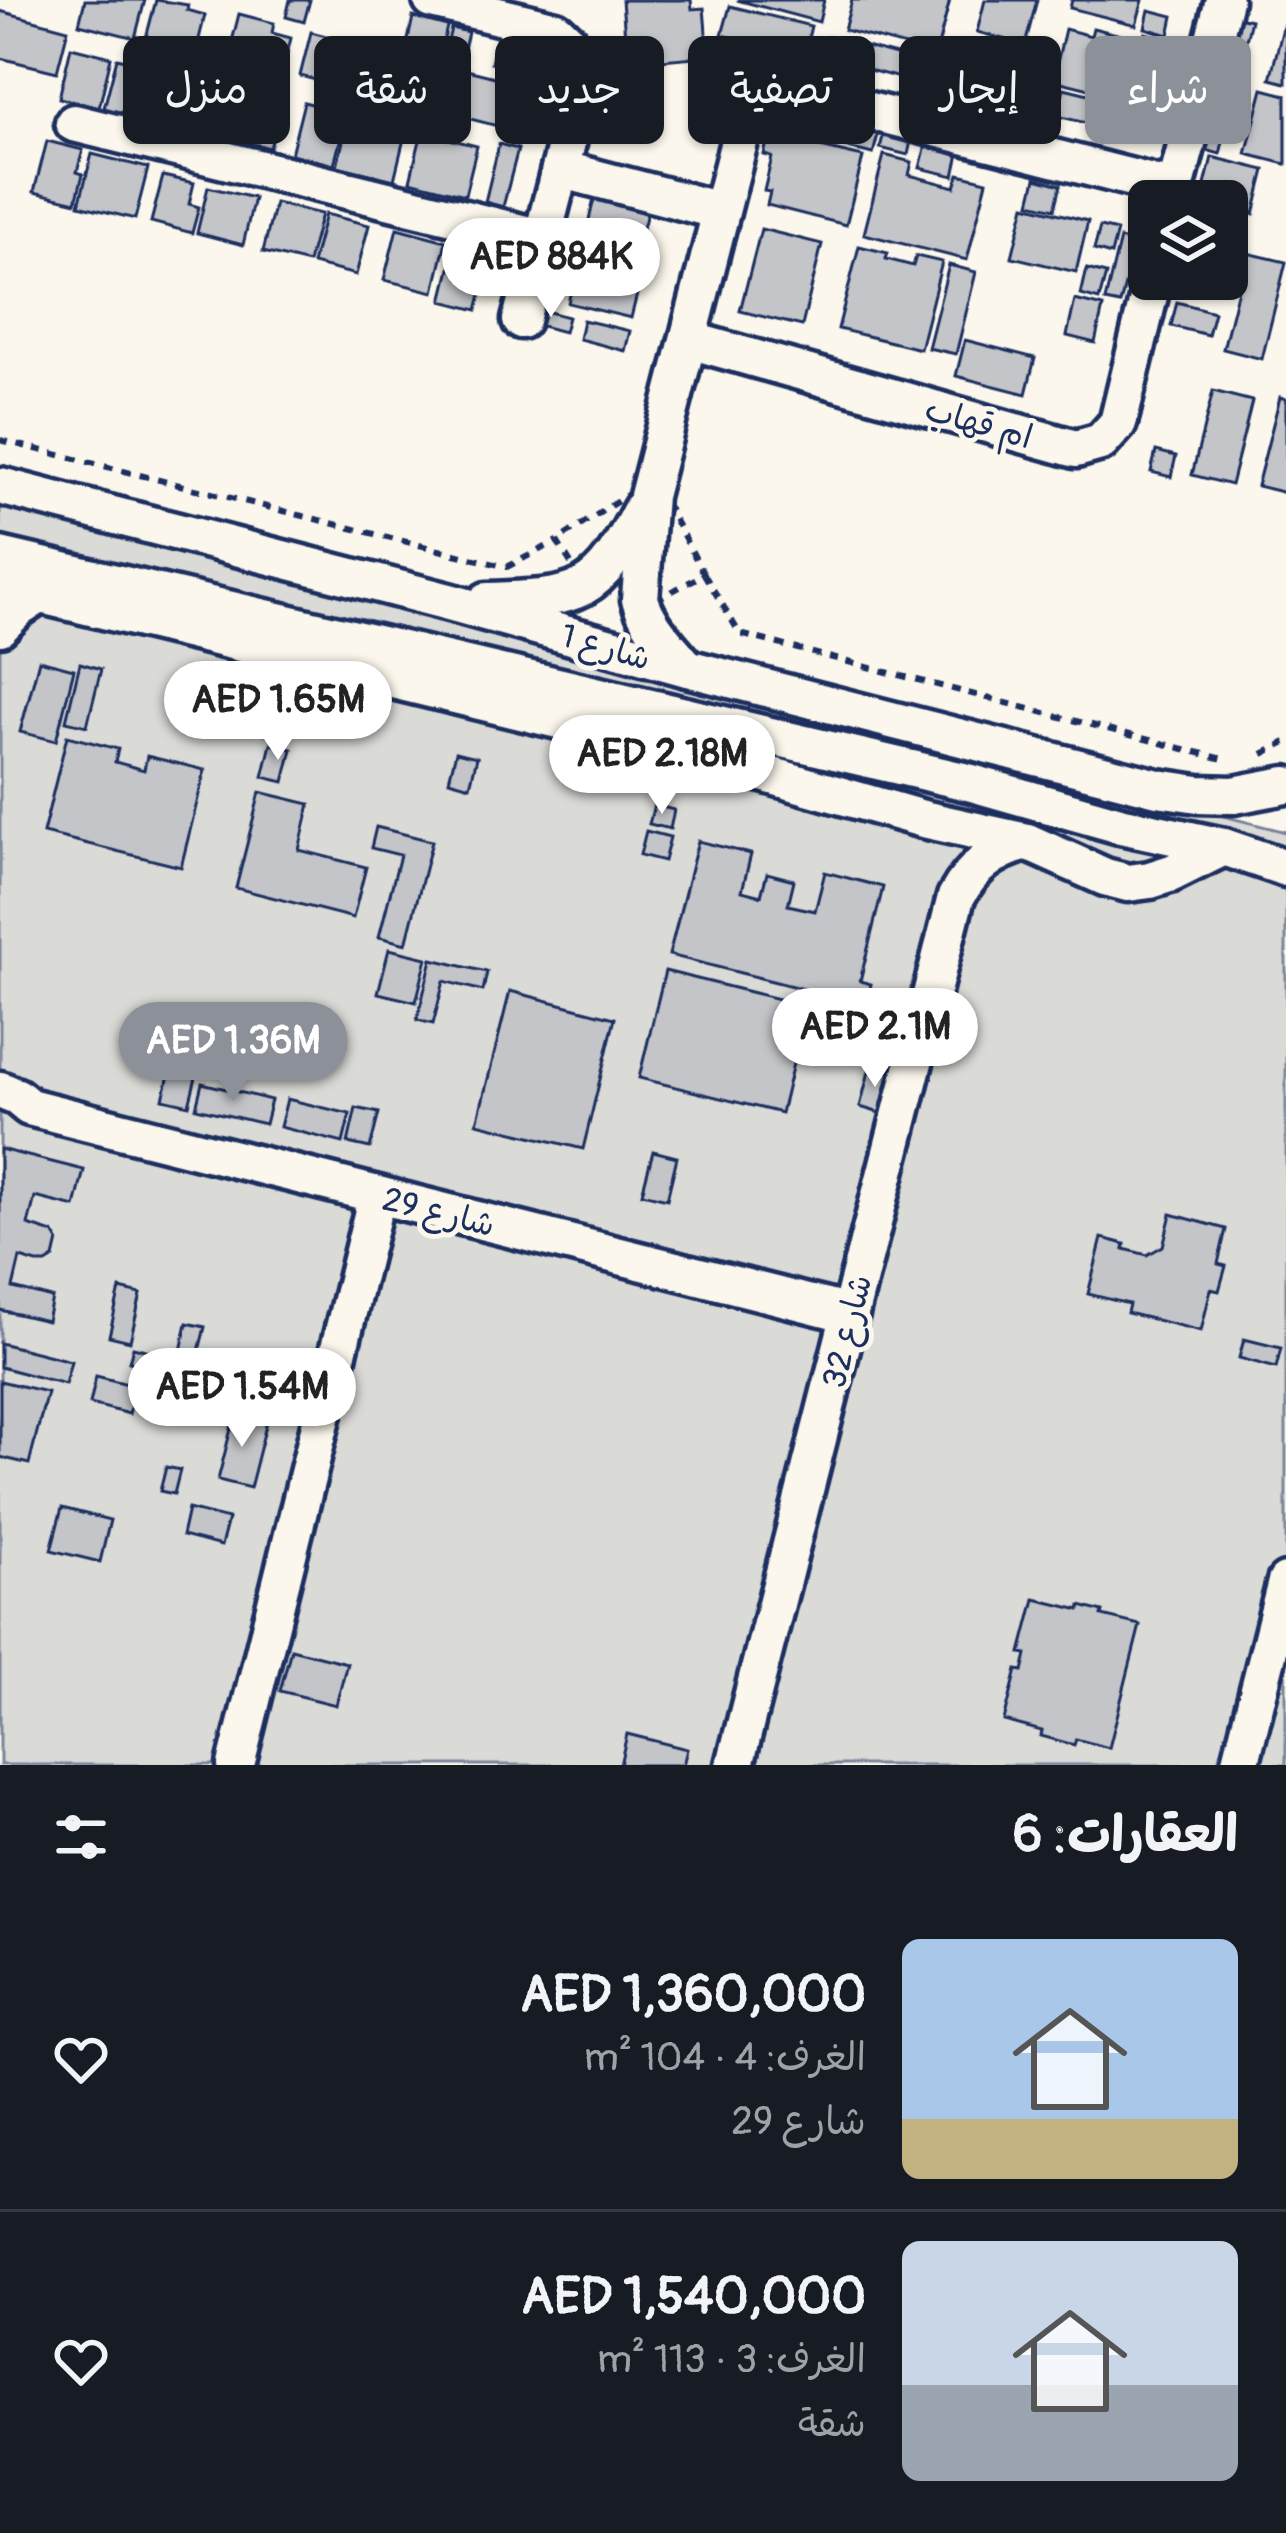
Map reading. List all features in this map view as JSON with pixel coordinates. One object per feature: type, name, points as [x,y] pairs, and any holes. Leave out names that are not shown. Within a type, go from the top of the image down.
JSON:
[{"type":"street","points":[[432,0],[556,30],[574,47],[583,70],[521,320]]},
{"type":"street","points":[[1178,180],[1224,0]]},
{"type":"street","points":[[687,668],[644,613],[640,599],[649,496],[750,108],[764,94],[783,89],[1128,183]]},
{"type":"street","points":[[74,123],[542,238]]},
{"type":"street","points":[[560,169],[720,211]]},
{"type":"street","name":"ام قهاب","points":[[689,340],[1076,449],[1101,442],[1118,423],[1148,300]]},
{"type":"street","name":"شارع 1","points":[[0,486],[1158,788],[1234,795],[1286,785]]},
{"type":"street","points":[[448,602],[563,597],[585,586],[619,552],[649,496]]},
{"type":"street","name":"شارع 1","points":[[0,556],[972,783],[1224,847],[1286,868]]},
{"type":"street","points":[[0,585],[682,750],[923,819],[1027,842],[1128,883],[1172,874],[1224,847]]},
{"type":"street","points":[[0,627],[38,596]]},
{"type":"street","points":[[923,819],[946,855],[956,897]]},
{"type":"street","name":"شارع 32","points":[[735,1765],[956,897],[984,860],[1027,842]]},
{"type":"street","name":"شارع 29","points":[[10,1104],[850,1314]]},
{"type":"street","points":[[236,1765],[377,1195]]},
{"type":"street","points":[[1240,1765],[1286,1582]]},
{"type":"path","points":[[0,440],[507,567],[557,541]]},
{"type":"path","points":[[704,574],[740,634],[1243,764]]},
{"type":"path","points":[[1258,757],[1286,742]]},
{"type":"shaded area","points":[[0,505],[1286,832],[1286,1765],[0,1765]]},
{"type":"building","points":[[85,0],[145,0],[136,36],[79,24]]},
{"type":"building","points":[[156,0],[188,5],[187,10],[205,15],[200,36],[147,36]]},
{"type":"building","points":[[290,0],[310,0],[304,22],[286,17]]},
{"type":"building","points":[[622,0],[691,0],[692,9],[704,8],[706,36],[688,36],[688,58],[664,60],[664,36],[625,36]]},
{"type":"building","points":[[737,0],[824,0],[819,22]]},
{"type":"building","points":[[852,0],[950,0],[941,36],[899,36],[899,44],[844,30]]},
{"type":"building","points":[[985,0],[1037,0],[1027,36],[977,32]]},
{"type":"building","points":[[1072,0],[1143,0],[1136,25],[1070,8]]},
{"type":"building","points":[[730,6],[811,26],[809,36],[722,35]]},
{"type":"building","points":[[1149,10],[1173,16],[1169,35],[1145,28]]},
{"type":"building","points":[[0,11],[68,29],[57,72],[0,58]]},
{"type":"building","points":[[239,14],[274,23],[272,33],[283,36],[233,36]]},
{"type":"building","points":[[1233,16],[1251,20],[1247,36],[1228,36]]},
{"type":"building","points":[[1286,16],[1286,83],[1270,79]]},
{"type":"building","points":[[413,17],[447,26],[445,36],[409,36]]},
{"type":"building","points":[[451,28],[468,32],[467,36],[449,36]]},
{"type":"building","points":[[1093,28],[1125,36],[1091,36]]},
{"type":"building","points":[[1065,29],[1091,36],[1085,36],[1085,88],[1061,82]]},
{"type":"building","points":[[311,32],[326,36],[314,36],[314,80],[300,76]]},
{"type":"building","points":[[71,47],[111,57],[99,108],[59,98]]},
{"type":"building","points":[[875,49],[899,56],[899,78],[875,72]]},
{"type":"building","points":[[117,58],[123,59],[123,113],[104,108]]},
{"type":"building","points":[[471,71],[495,77],[495,125],[471,119]]},
{"type":"building","points":[[1064,88],[1085,93],[1085,123],[1061,117]]},
{"type":"building","points":[[1263,89],[1286,95],[1286,164],[1246,154]]},
{"type":"building","points":[[304,102],[314,105],[314,144],[339,144],[334,165],[291,154]]},
{"type":"building","points":[[875,126],[880,127],[873,154],[839,146],[875,144]]},
{"type":"building","points":[[885,129],[899,133],[899,144],[910,144],[908,155],[880,148]]},
{"type":"building","points":[[47,141],[83,150],[76,202],[34,192]]},
{"type":"building","points":[[342,144],[403,144],[394,180],[337,166]]},
{"type":"building","points":[[419,144],[477,146],[465,195],[410,181]]},
{"type":"building","points":[[499,144],[518,149],[503,207],[485,202]]},
{"type":"building","points":[[767,144],[812,144],[863,157],[846,225],[767,205],[770,192],[764,191],[772,157],[764,155]]},
{"type":"building","points":[[926,144],[960,149],[954,176],[920,168]]},
{"type":"building","points":[[1203,144],[1222,144],[1220,154],[1202,149]]},
{"type":"building","points":[[92,154],[148,168],[135,219],[79,205]]},
{"type":"building","points":[[884,155],[912,162],[909,175],[955,187],[959,174],[987,181],[967,260],[864,234]]},
{"type":"building","points":[[1212,157],[1265,170],[1254,214],[1248,212],[1248,180],[1206,180]]},
{"type":"building","points":[[163,176],[194,183],[189,204],[199,207],[192,233],[151,222]]},
{"type":"building","points":[[1036,178],[1061,185],[1055,209],[1030,203]]},
{"type":"building","points":[[208,187],[254,198],[243,245],[197,233]]},
{"type":"building","points":[[594,199],[647,212],[641,237],[588,224]]},
{"type":"building","points":[[275,203],[321,214],[308,263],[263,252]]},
{"type":"building","points":[[1025,205],[1088,221],[1076,272],[1012,257]]},
{"type":"building","points":[[325,214],[369,225],[356,275],[312,264]]},
{"type":"building","points":[[1100,227],[1117,231],[1111,255],[1094,250]]},
{"type":"building","points":[[397,228],[446,241],[434,292],[384,280]]},
{"type":"building","points":[[761,229],[822,244],[802,326],[740,311]]},
{"type":"building","points":[[593,232],[649,246],[631,318],[568,303],[578,261],[586,263]]},
{"type":"building","points":[[1120,239],[1128,241],[1128,274],[1120,304],[1105,301]]},
{"type":"building","points":[[457,241],[482,247],[478,264],[488,267],[477,310],[442,301]]},
{"type":"building","points":[[859,246],[913,266],[916,256],[942,262],[920,349],[838,329]]},
{"type":"building","points":[[1248,253],[1286,262],[1262,359],[1223,349],[1235,300],[1248,300]]},
{"type":"building","points":[[949,265],[976,272],[956,354],[928,348]]},
{"type":"building","points":[[1087,269],[1106,274],[1099,300],[1081,295]]},
{"type":"building","points":[[1075,300],[1103,307],[1095,343],[1067,336]]},
{"type":"building","points":[[1177,302],[1214,312],[1208,335],[1171,326]]},
{"type":"building","points":[[538,309],[568,317],[564,332],[534,324]]},
{"type":"building","points":[[583,320],[630,331],[625,351],[579,339]]},
{"type":"building","points":[[965,340],[1035,358],[1026,394],[956,376]]},
{"type":"building","points":[[1213,391],[1252,401],[1231,485],[1192,475]]},
{"type":"building","points":[[1280,397],[1286,399],[1286,493],[1257,486]]},
{"type":"building","points":[[1156,451],[1176,456],[1171,477],[1151,472]]},
{"type":"building","points":[[39,660],[74,669],[56,741],[20,732]]},
{"type":"building","points":[[80,663],[101,669],[87,726],[66,721]]},
{"type":"building","points":[[266,703],[290,709],[283,738],[259,732]]},
{"type":"building","points":[[67,736],[118,749],[115,762],[144,770],[147,756],[205,770],[181,867],[43,833]]},
{"type":"building","points":[[271,744],[292,749],[284,782],[263,777]]},
{"type":"building","points":[[456,752],[477,757],[470,786],[449,780]]},
{"type":"building","points":[[260,792],[310,804],[299,850],[366,867],[353,918],[236,888]]},
{"type":"building","points":[[654,805],[674,810],[670,829],[649,824]]},
{"type":"building","points":[[376,827],[432,841],[406,944],[379,937],[400,855],[371,848]]},
{"type":"building","points":[[646,831],[670,837],[664,861],[640,855]]},
{"type":"building","points":[[698,841],[751,854],[742,891],[761,896],[767,873],[794,880],[788,905],[815,911],[825,872],[883,887],[860,981],[871,984],[864,1015],[826,1005],[828,995],[669,955]]},
{"type":"building","points":[[389,949],[427,958],[416,1002],[378,993]]},
{"type":"building","points":[[432,959],[487,972],[483,991],[444,981],[433,1024],[417,1020]]},
{"type":"building","points":[[665,971],[807,1006],[781,1113],[639,1078]]},
{"type":"building","points":[[510,991],[615,1018],[583,1149],[477,1123]]},
{"type":"building","points":[[173,1059],[199,1065],[189,1105],[163,1099]]},
{"type":"building","points":[[870,1067],[890,1072],[880,1113],[860,1107]]},
{"type":"building","points":[[202,1083],[271,1100],[265,1124],[196,1108]]},
{"type":"building","points":[[287,1099],[350,1114],[343,1143],[280,1127]]},
{"type":"building","points":[[356,1108],[379,1113],[370,1148],[348,1143]]},
{"type":"building","points":[[0,1149],[84,1170],[75,1207],[35,1197],[28,1225],[53,1233],[58,1241],[54,1258],[37,1263],[20,1258],[13,1288],[52,1298],[47,1321],[0,1310]]},
{"type":"building","points":[[653,1151],[677,1157],[667,1199],[642,1193]]},
{"type":"building","points":[[1171,1214],[1226,1229],[1218,1264],[1226,1266],[1219,1291],[1211,1289],[1201,1331],[1127,1313],[1129,1304],[1088,1294],[1102,1238],[1147,1255],[1163,1246]]},
{"type":"building","points":[[120,1289],[141,1294],[130,1341],[109,1336]]},
{"type":"building","points":[[187,1323],[205,1327],[198,1355],[181,1351]]},
{"type":"building","points":[[1244,1339],[1281,1348],[1276,1368],[1239,1358]]},
{"type":"building","points":[[0,1343],[71,1361],[65,1384],[0,1367]]},
{"type":"building","points":[[133,1347],[175,1357],[171,1372],[129,1362]]},
{"type":"building","points":[[181,1356],[196,1360],[190,1382],[175,1379]]},
{"type":"building","points":[[96,1376],[136,1386],[129,1414],[90,1404]]},
{"type":"building","points":[[0,1381],[47,1392],[29,1464],[0,1457]]},
{"type":"building","points":[[235,1413],[267,1421],[250,1488],[218,1480]]},
{"type":"building","points":[[166,1467],[180,1470],[174,1494],[160,1491]]},
{"type":"building","points":[[62,1508],[110,1520],[100,1562],[51,1550]]},
{"type":"building","points":[[188,1509],[228,1519],[221,1546],[182,1536]]},
{"type":"building","points":[[1035,1599],[1080,1610],[1081,1606],[1140,1625],[1109,1748],[1076,1739],[1074,1745],[1004,1721],[1017,1670],[1023,1671],[1027,1654],[1021,1653]]},
{"type":"building","points":[[291,1649],[347,1663],[336,1705],[280,1691]]},
{"type":"building","points":[[627,1734],[687,1749],[683,1765],[620,1765]]}]
